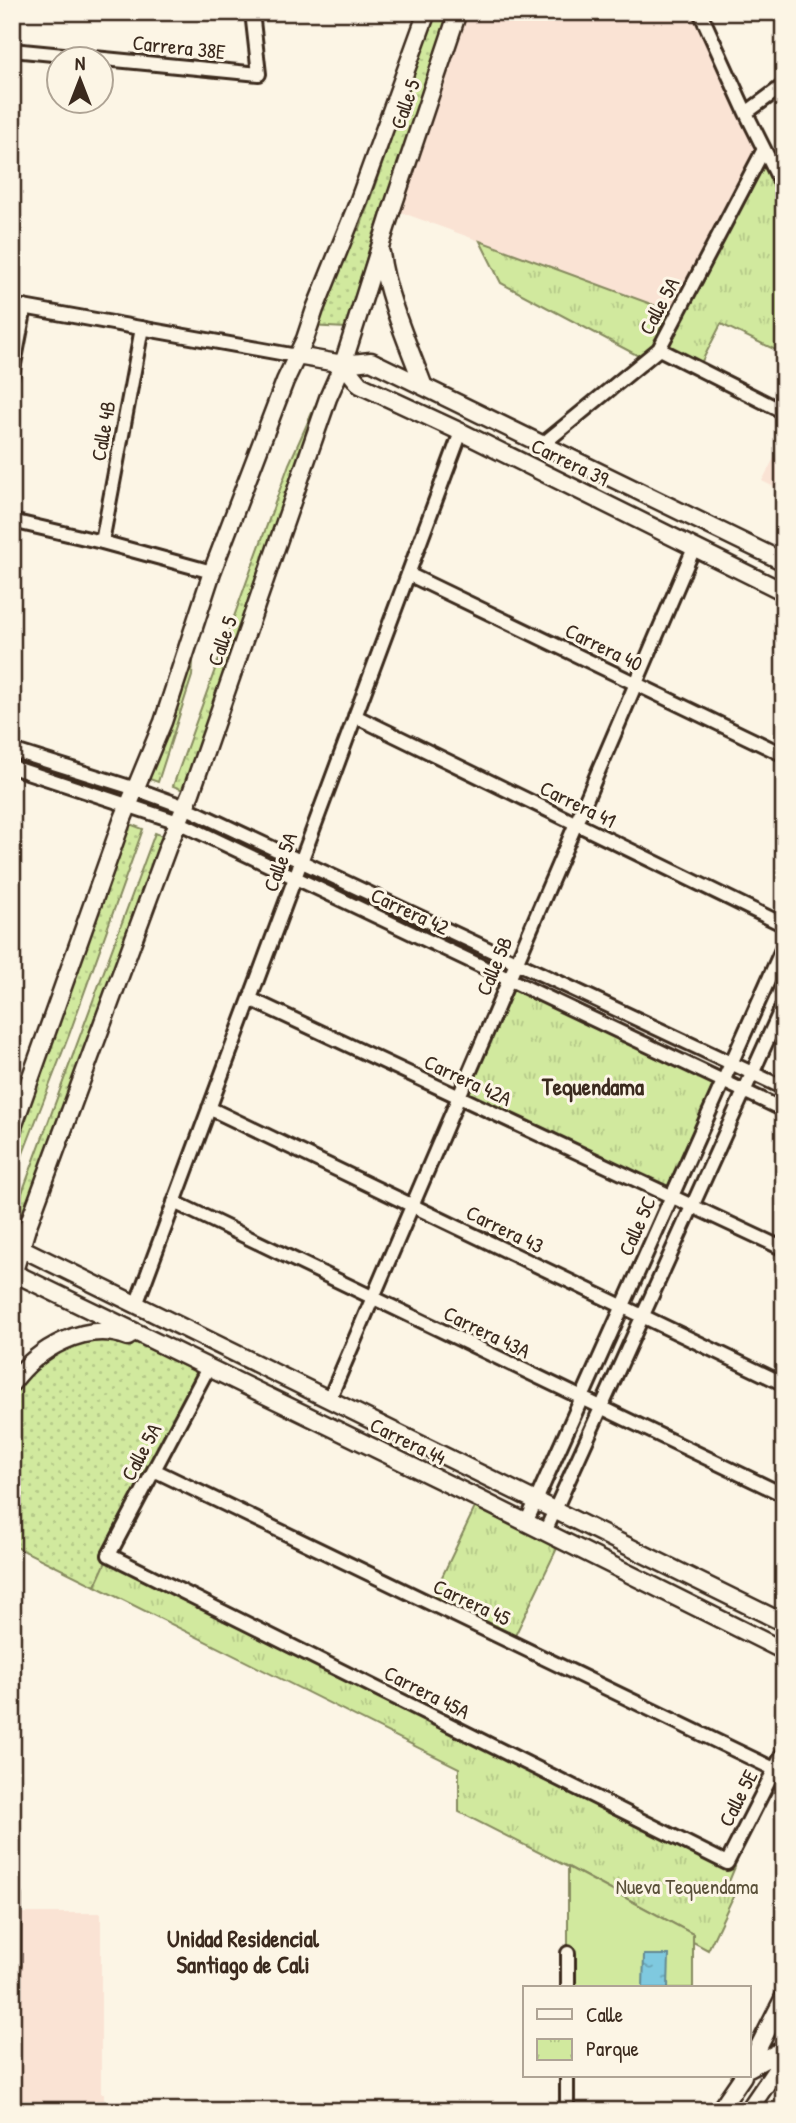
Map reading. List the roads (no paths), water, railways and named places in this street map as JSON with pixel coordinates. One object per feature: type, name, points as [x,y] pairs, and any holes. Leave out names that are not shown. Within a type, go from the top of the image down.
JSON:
[{"type":"main road","name":"Calle 5","points":[[12,1130],[129,804],[163,722],[212,572],[285,381],[298,356],[357,205],[427,12]]},
{"type":"main road","name":"Calle 5","points":[[13,1275],[16,1247],[185,807],[328,398],[343,364],[458,12]]},
{"type":"main road","points":[[380,246],[383,270],[424,387]]},
{"type":"main road","name":"Carrera 39","points":[[298,356],[343,364],[371,361],[784,562]]},
{"type":"main road","name":"Carrera 39","points":[[343,364],[360,385],[784,592]]},
{"type":"main road","name":"Carrera 44","points":[[16,1247],[784,1623]]},
{"type":"main road","name":"Carrera 44","points":[[13,1275],[545,1532],[784,1651]]},
{"type":"main road","points":[[12,1383],[28,1365],[47,1350],[69,1339],[100,1332],[116,1332],[208,1368],[219,1346]]},
{"type":"main road","points":[[12,1895],[12,1966]]},
{"type":"main road","points":[[750,2065],[784,1997]]},
{"type":"main road","points":[[750,2066],[784,2049]]},
{"type":"main road","points":[[748,2111],[784,2058]]},
{"type":"main road","points":[[719,2111],[742,2078]]},
{"type":"street","name":"Carrera 38E","points":[[12,50],[259,74],[252,12]]},
{"type":"street","points":[[700,12],[784,189]]},
{"type":"street","points":[[746,113],[784,85]]},
{"type":"street","name":"Calle 5A","points":[[543,444],[659,349],[764,149]]},
{"type":"street","name":"Carrera 39","points":[[19,306],[298,356]]},
{"type":"street","points":[[12,375],[19,306]]},
{"type":"street","name":"Calle 4B","points":[[102,542],[142,328]]},
{"type":"street","points":[[659,349],[784,412]]},
{"type":"street","name":"Calle 5A","points":[[136,1305],[461,432]]},
{"type":"street","points":[[12,521],[212,572]]},
{"type":"street","name":"Calle 5B","points":[[329,1400],[694,548]]},
{"type":"street","name":"Carrera 40","points":[[408,573],[784,755]]},
{"type":"street","name":"Carrera 41","points":[[355,716],[784,925]]},
{"type":"street","name":"Carrera 42","points":[[12,750],[185,807],[784,1088]]},
{"type":"street","name":"Carrera 42","points":[[12,767],[178,822],[784,1110]]},
{"type":"street","name":"Calle 5C","points":[[526,1523],[784,945]]},
{"type":"street","name":"Carrera 42A","points":[[250,999],[784,1249]]},
{"type":"street","name":"Calle 5C","points":[[545,1532],[784,1003]]},
{"type":"street","name":"Carrera 43","points":[[209,1108],[784,1384]]},
{"type":"street","name":"Carrera 43A","points":[[174,1202],[784,1495]]},
{"type":"street","name":"Calle 5A","points":[[109,1555],[208,1368]]},
{"type":"street","name":"Carrera 45","points":[[154,1470],[774,1769]]},
{"type":"street","name":"Carrera 45A","points":[[109,1555],[727,1863]]},
{"type":"street","name":"Calle 5E","points":[[727,1863],[784,1751]]},
{"type":"street","points":[[568,1953],[568,1986]]},
{"type":"street","points":[[567,2078],[567,2111]]},
{"type":"water","points":[[644,1955],[669,1955],[668,1986],[643,1986]]},
{"type":"district","name":"Tequendama","points":[[593,1086]]},
{"type":"district","name":"Unidad Residencial Santiago de Cali","points":[[243,1951]]},
{"type":"park label","name":"Nueva Tequendama","points":[[687,1886]]}]
